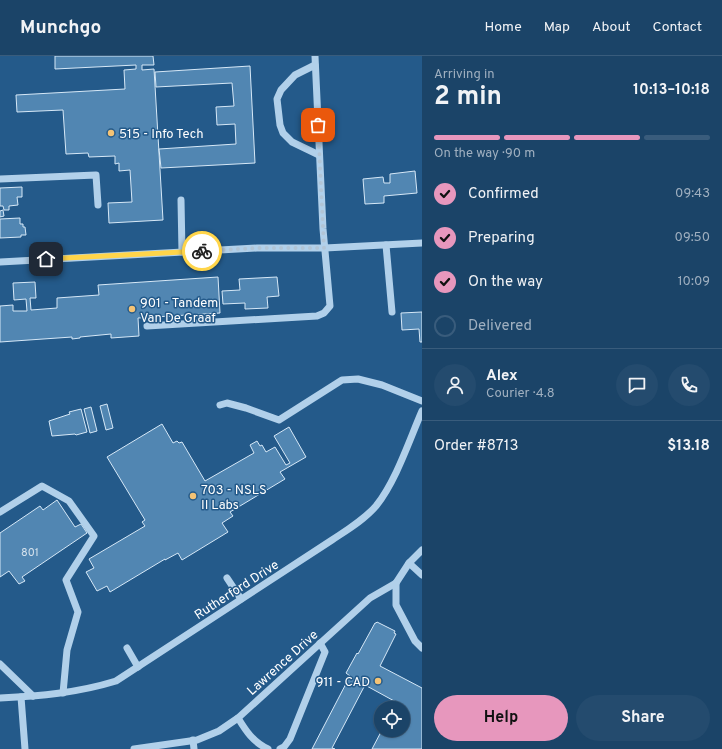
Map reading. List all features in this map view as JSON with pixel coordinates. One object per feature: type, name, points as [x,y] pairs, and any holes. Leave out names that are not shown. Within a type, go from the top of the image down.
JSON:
[{"type":"street","points":[[147,326],[317,316],[324,313],[330,306],[324,248],[315,56]]},
{"type":"street","points":[[315,65],[295,75],[281,90],[277,99],[280,125],[283,133],[292,142],[319,155]]},
{"type":"street","points":[[0,179],[96,175],[98,205]]},
{"type":"street","points":[[181,200],[182,252]]},
{"type":"street","points":[[0,262],[257,248],[324,248],[422,243]]},
{"type":"street","points":[[386,245],[392,312]]},
{"type":"street","points":[[220,405],[227,403],[279,420],[342,380],[358,380],[382,386],[422,401]]},
{"type":"street","name":"Rutherford Drive","points":[[0,698],[63,693],[92,688],[116,681],[360,521],[376,506],[391,480],[422,411]]},
{"type":"street","points":[[0,512],[42,486],[70,501],[94,536],[66,580],[78,612],[68,650],[63,693]]},
{"type":"street","name":"Lawrence Drive","points":[[134,749],[193,740],[219,731],[238,718],[370,598],[396,583],[409,563],[422,550]]},
{"type":"street","points":[[409,563],[422,575]]},
{"type":"street","points":[[227,578],[241,599]]},
{"type":"street","points":[[396,583],[396,605],[415,641],[422,648]]},
{"type":"street","points":[[280,749],[290,739],[325,652],[320,643]]},
{"type":"street","points":[[127,648],[138,667]]},
{"type":"street","points":[[0,664],[33,696]]},
{"type":"street","points":[[21,697],[25,749]]},
{"type":"street","points":[[238,718],[249,735],[259,745],[268,749]]},
{"type":"street","points":[[193,740],[194,749]]},
{"type":"building","name":"515 - Info Tech","points":[[55,56],[153,56],[154,65],[142,65],[142,70],[154,69],[163,220],[109,223],[108,203],[132,202],[130,170],[119,171],[119,163],[115,164],[115,156],[89,157],[88,153],[66,154],[63,110],[17,112],[16,95],[125,89],[124,70],[136,69],[136,65],[55,69]]},
{"type":"building","points":[[250,66],[255,163],[161,168],[159,149],[236,144],[235,124],[217,125],[216,107],[234,106],[232,83],[156,87],[155,72]]},
{"type":"building","points":[[415,171],[417,193],[384,196],[384,203],[365,204],[363,179],[383,177],[384,183],[390,183],[390,174]]},
{"type":"building","points":[[22,187],[22,197],[17,197],[18,205],[9,206],[9,210],[4,210],[3,206],[0,206],[0,188]]},
{"type":"building","points":[[3,210],[4,216],[0,217],[0,211]]},
{"type":"building","points":[[20,218],[20,224],[23,224],[23,227],[25,227],[26,235],[21,235],[21,237],[0,238],[0,219]]},
{"type":"building","name":"901 - Tandem Van De Graaf","points":[[218,277],[220,313],[138,318],[139,336],[111,338],[111,334],[72,339],[72,337],[0,342],[0,306],[13,305],[13,311],[27,311],[26,299],[14,300],[13,283],[35,282],[36,298],[30,298],[31,310],[57,308],[57,298],[99,295],[98,285]]},
{"type":"building","points":[[277,277],[279,296],[267,297],[268,308],[245,309],[245,303],[223,304],[222,291],[240,290],[239,279]]},
{"type":"building","points":[[422,312],[422,342],[420,342],[419,329],[402,330],[401,313]]},
{"type":"building","points":[[107,404],[113,428],[106,430],[100,406]]},
{"type":"building","points":[[91,407],[97,431],[90,433],[84,409]]},
{"type":"building","points":[[81,409],[87,432],[76,435],[52,436],[49,421],[70,414],[69,412]]},
{"type":"building","name":"703 - NSLS II Labs","points":[[162,424],[173,443],[177,441],[179,443],[182,442],[205,481],[254,453],[250,445],[257,441],[260,446],[262,445],[266,452],[275,447],[286,465],[290,463],[274,436],[289,427],[306,457],[280,472],[285,479],[230,512],[233,516],[222,523],[228,532],[182,560],[178,553],[165,559],[110,592],[107,586],[97,591],[86,572],[94,568],[89,559],[145,526],[142,522],[145,520],[107,457]]},
{"type":"building","points":[[57,500],[75,527],[81,524],[87,533],[22,577],[25,581],[19,584],[9,571],[0,577],[0,533],[40,506],[43,510]]},
{"type":"building","name":"911 - CAD","points":[[377,622],[395,631],[394,633],[396,634],[380,666],[422,688],[422,749],[372,749],[378,737],[410,737],[410,701],[394,701],[365,685],[332,748],[335,749],[312,749],[350,676],[346,673]]},
{"type":"way so far","points":[[202,251],[257,248],[324,248],[318,125]]},
{"type":"place","name":"515 - Info Tech","points":[[111,133]]},
{"type":"place","name":"901 - Tandem Van De Graaf","points":[[132,309]]},
{"type":"place","name":"703 - NSLS II Labs","points":[[193,496]]},
{"type":"place","name":"911 - CAD","points":[[378,681]]},
{"type":"route","points":[[46,259],[202,251]]}]
